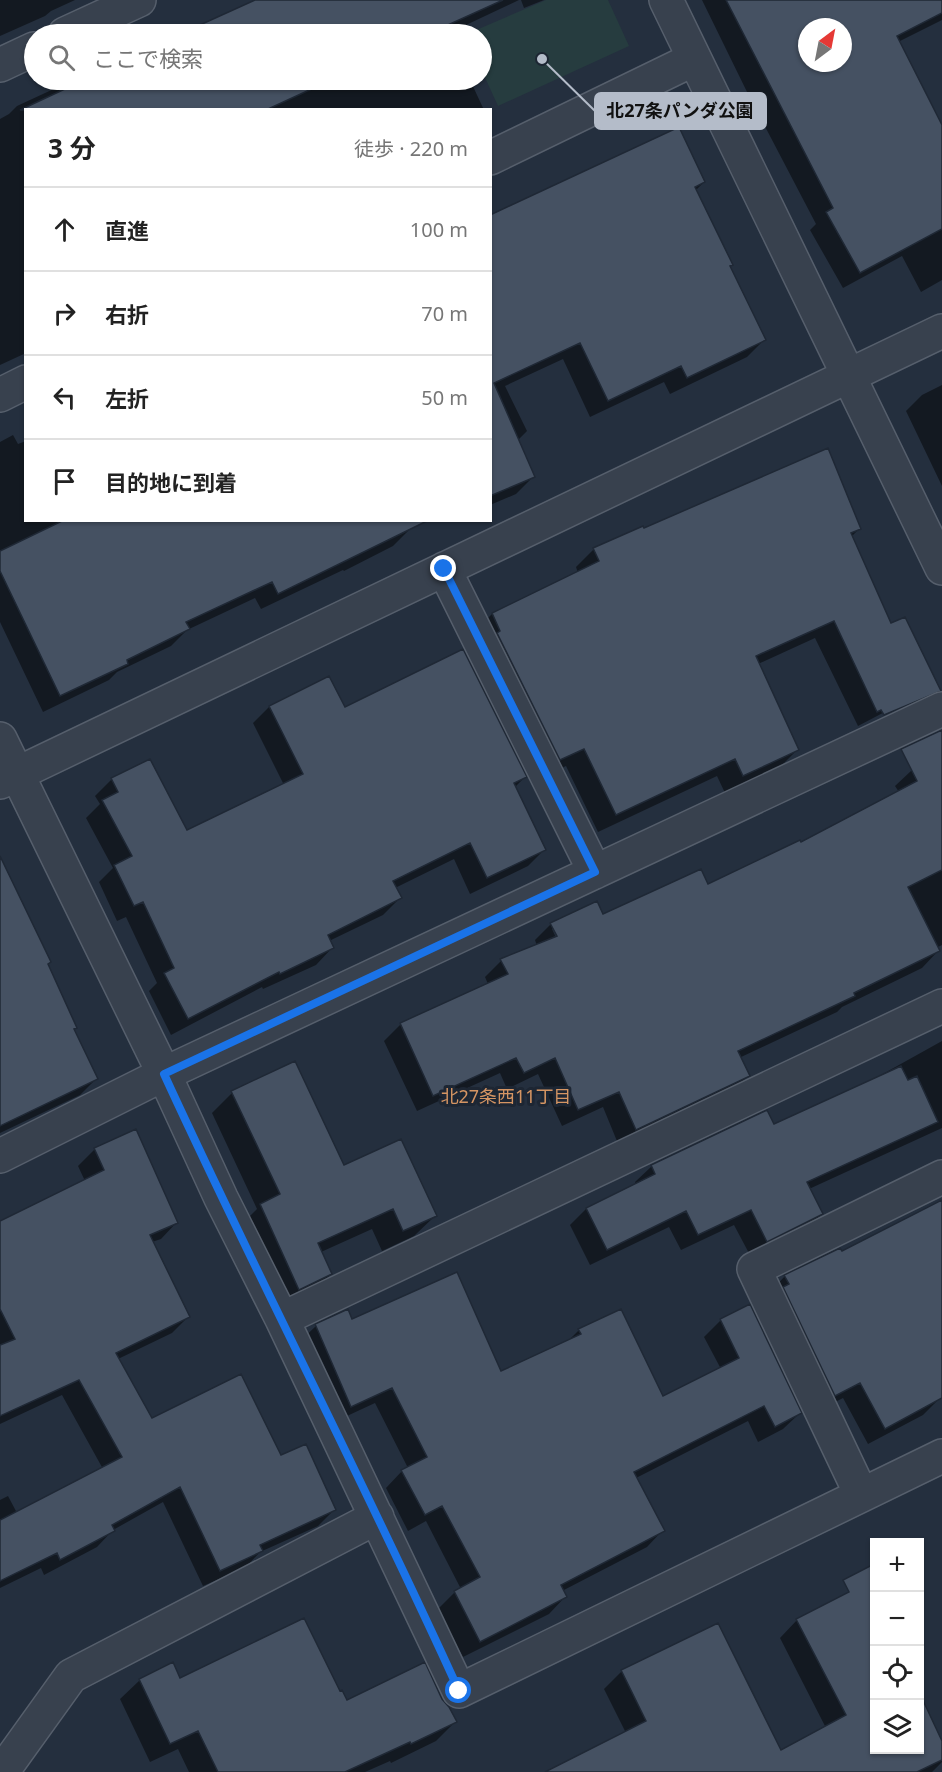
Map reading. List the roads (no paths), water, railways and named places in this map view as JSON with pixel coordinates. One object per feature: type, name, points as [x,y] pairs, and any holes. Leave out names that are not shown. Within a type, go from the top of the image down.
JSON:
[{"type":"street","points":[[87,24],[139,0]]},
{"type":"street","points":[[666,0],[942,568]]},
{"type":"street","points":[[0,65],[24,54]]},
{"type":"street","points":[[492,157],[694,59]]},
{"type":"street","points":[[8,778],[942,331]]},
{"type":"street","points":[[0,395],[24,383]]},
{"type":"street","points":[[444,569],[595,872]]},
{"type":"street","points":[[0,1156],[164,1074],[942,709]]},
{"type":"street","points":[[0,739],[8,778],[164,1074],[221,1198],[282,1319],[459,1691],[942,1455]]},
{"type":"street","points":[[282,1319],[942,1006]]},
{"type":"street","points":[[861,1494],[754,1269],[942,1177]]},
{"type":"street","points":[[2,1772],[71,1676],[377,1517]]},
{"type":"place","name":"北27条パンダ公園","points":[[542,59]]},
{"type":"district","name":"北27条西11丁目","points":[[506,1096]]}]
